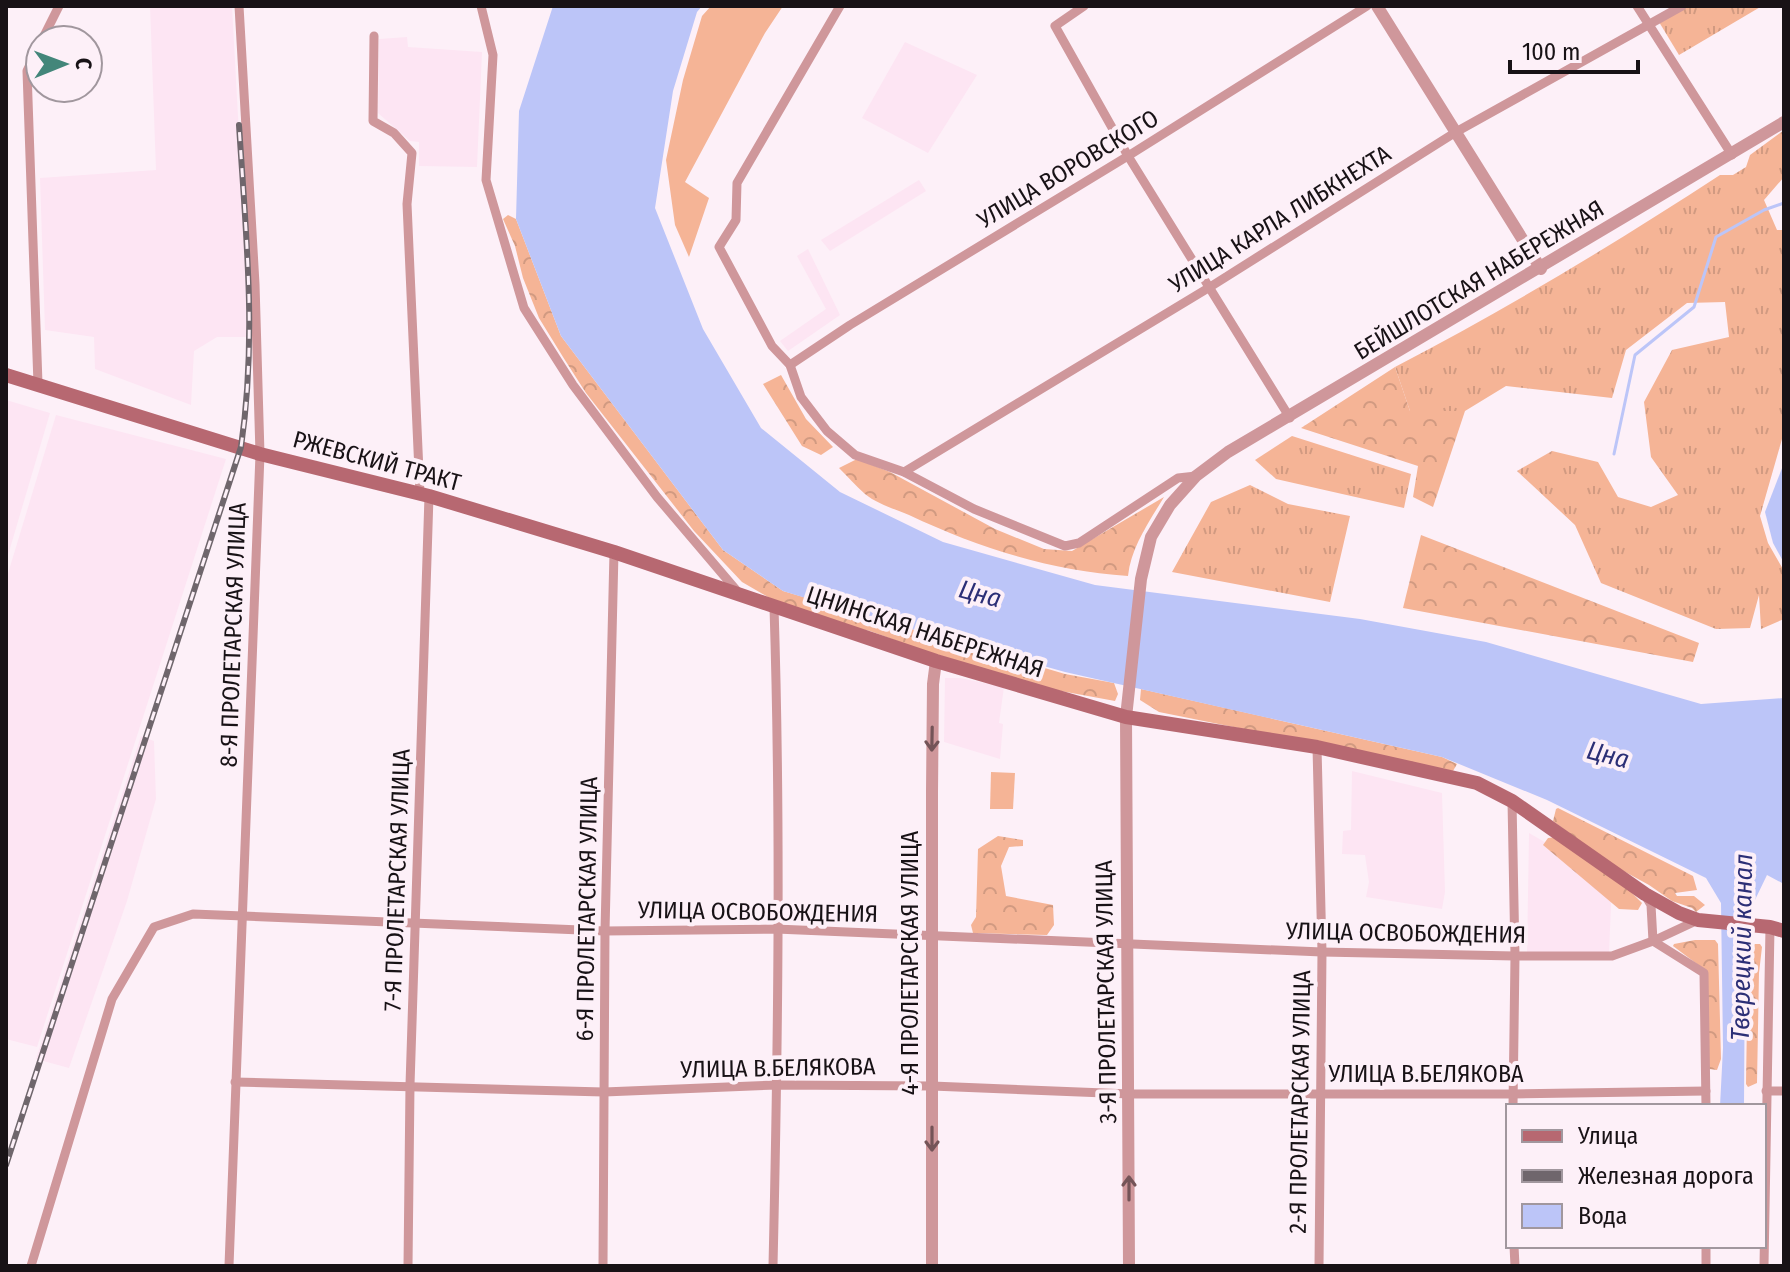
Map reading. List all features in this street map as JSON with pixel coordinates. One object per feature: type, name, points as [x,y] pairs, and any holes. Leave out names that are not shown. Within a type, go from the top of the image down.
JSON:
[{"type":"main road","name":"РЖЕВСКИЙ ТРАКТ","points":[[6,375],[260,454],[425,495],[737,591]]},
{"type":"main road","name":"ЦНИНСКАЯ НАБЕРЕЖНАЯ","points":[[737,591],[774,607],[936,661],[1126,717],[1317,747],[1477,783],[1512,801],[1645,894],[1698,920],[1777,929]]},
{"type":"street","points":[[50,24],[59,6]]},
{"type":"street","name":"8-Я ПРОЛЕТАРСКАЯ УЛИЦА","points":[[229,1266],[260,454],[255,284],[239,6]]},
{"type":"street","name":"БЕЙШЛОТСКАЯ НАБЕРЕЖНАЯ","points":[[840,6],[737,183],[736,220],[719,247],[772,346],[790,365],[801,397],[827,431],[855,455],[904,472],[974,509],[1065,546],[1079,543],[1178,478],[1196,476]]},
{"type":"street","points":[[1084,6],[1055,26],[1128,156],[1290,418]]},
{"type":"street","name":"УЛИЦА ВОРОВСКОГО","points":[[790,365],[1367,6]]},
{"type":"street","points":[[1377,6],[1541,269]]},
{"type":"street","points":[[1637,6],[1732,155]]},
{"type":"street","name":"УЛИЦА КАРЛА ЛИБКНЕХТА","points":[[904,472],[1210,287],[1456,132],[1682,6]]},
{"type":"street","name":"ЦНИНСКАЯ НАБЕРЕЖНАЯ","points":[[483,7],[493,55],[486,180],[524,308],[573,385],[657,497],[737,591]]},
{"type":"street","name":"7-Я ПРОЛЕТАРСКАЯ УЛИЦА","points":[[374,36],[373,121],[394,133],[412,153],[407,204],[425,495],[408,1266]]},
{"type":"street","points":[[28,104],[38,384]]},
{"type":"street","name":"БЕЙШЛОТСКАЯ НАБЕРЕЖНАЯ","points":[[1127,693],[1141,579],[1151,537],[1170,505],[1196,476],[1228,452],[1290,418],[1784,122]]},
{"type":"street","name":"6-Я ПРОЛЕТАРСКАЯ УЛИЦА","points":[[603,1266],[605,931],[614,552]]},
{"type":"street","points":[[773,1266],[777,1085],[774,607]]},
{"type":"street","name":"4-Я ПРОЛЕТАРСКАЯ УЛИЦА","points":[[932,1266],[933,684],[936,661]]},
{"type":"street","name":"3-Я ПРОЛЕТАРСКАЯ УЛИЦА","points":[[1127,693],[1129,1266]]},
{"type":"street","name":"2-Я ПРОЛЕТАРСКАЯ УЛИЦА","points":[[1317,747],[1322,952],[1319,1266]]},
{"type":"street","points":[[1512,801],[1515,956],[1513,1104]]},
{"type":"street","points":[[1645,894],[1651,905],[1653,941],[1704,973],[1706,1104]]},
{"type":"street","name":"УЛИЦА ОСВОБОЖДЕНИЯ","points":[[31,1266],[112,999],[154,927],[193,914],[605,931],[776,929],[1322,952],[1515,956],[1612,956],[1698,920]]},
{"type":"street","points":[[1766,1104],[1777,929]]},
{"type":"street","name":"УЛИЦА В.БЕЛЯКОВА","points":[[235,1082],[604,1092],[777,1085],[932,1086],[1130,1094],[1706,1091]]},
{"type":"street","points":[[1766,1091],[1784,1091]]},
{"type":"shaded area","points":[[150,6],[232,6],[250,337],[217,337],[194,351],[191,405],[95,369],[94,337],[45,330],[40,178],[156,170]]},
{"type":"shaded area","points":[[407,37],[408,47],[482,52],[477,167],[419,166],[419,142],[410,141],[378,113],[379,39]]},
{"type":"shaded area","points":[[905,42],[977,75],[928,153],[862,118]]},
{"type":"shaded area","points":[[919,180],[926,191],[830,251],[821,240]]},
{"type":"shaded area","points":[[808,249],[840,315],[788,351],[780,341],[826,309],[797,256]]},
{"type":"shaded area","points":[[6,400],[50,413],[6,562]]},
{"type":"shaded area","points":[[56,415],[226,459],[37,1047],[6,1039],[6,580]]},
{"type":"shaded area","points":[[945,678],[1004,687],[999,723],[1003,724],[1000,759],[944,742]]},
{"type":"shaded area","points":[[141,736],[154,741],[156,799],[127,901],[69,1068],[36,1059]]},
{"type":"shaded area","points":[[1352,771],[1442,793],[1445,892],[1442,909],[1366,897],[1369,882],[1365,855],[1342,854],[1343,831],[1351,830]]},
{"type":"shaded area","points":[[1529,833],[1612,881],[1609,954],[1527,952]]},
{"type":"green space","points":[[711,6],[783,6],[765,33],[685,182],[709,198],[689,257],[675,225],[666,160],[683,80],[702,16]]},
{"type":"green space","points":[[1685,6],[1762,6],[1679,55],[1656,17]]},
{"type":"green space","points":[[1784,130],[1784,177],[1764,200],[1777,230],[1784,230],[1784,432],[1760,516],[1768,543],[1784,571],[1784,619],[1761,629],[1759,595],[1750,628],[1716,629],[1601,583],[1575,525],[1517,471],[1552,451],[1598,462],[1618,497],[1651,507],[1678,495],[1651,457],[1644,402],[1672,350],[1729,337],[1725,302],[1687,303],[1626,350],[1612,398],[1506,386],[1465,411],[1410,411],[1395,367],[1560,275],[1720,175],[1733,175],[1746,167],[1750,155]]},
{"type":"green space","points":[[508,215],[516,219],[561,336],[723,550],[783,591],[1065,674],[1114,683],[1118,694],[1115,701],[1050,689],[919,649],[773,600],[742,582],[694,531],[586,393],[563,357],[539,318],[523,278],[515,246],[503,219]]},
{"type":"green space","points":[[1395,367],[1410,411],[1465,411],[1433,507],[1413,497],[1418,466],[1301,428]]},
{"type":"green space","points":[[781,375],[806,419],[833,447],[821,455],[802,446],[763,384]]},
{"type":"green space","points":[[1292,436],[1411,474],[1404,508],[1276,479],[1255,460]]},
{"type":"green space","points":[[857,459],[890,472],[995,529],[1044,549],[1072,551],[1164,497],[1137,545],[1128,576],[1099,573],[1016,556],[962,538],[881,503],[865,494],[839,468]]},
{"type":"green space","points":[[1250,485],[1288,504],[1350,516],[1330,602],[1172,572],[1211,502]]},
{"type":"green space","points":[[1421,535],[1699,643],[1693,662],[1403,608]]},
{"type":"green space","points":[[1141,689],[1442,757],[1457,764],[1453,771],[1159,712],[1140,700]]},
{"type":"green space","points":[[991,772],[1015,773],[1013,809],[990,809]]},
{"type":"green space","points":[[1558,808],[1693,876],[1697,890],[1675,893],[1677,896],[1694,896],[1705,905],[1696,912],[1607,862],[1553,821]]},
{"type":"green space","points":[[998,836],[1023,840],[1023,846],[1009,847],[1001,866],[1006,896],[1053,905],[1054,925],[1047,935],[973,933],[971,925],[976,917],[978,849]]},
{"type":"green space","points":[[1557,837],[1623,884],[1642,903],[1638,910],[1619,909],[1543,845],[1548,838]]},
{"type":"green space","points":[[1695,940],[1715,940],[1718,944],[1721,1059],[1717,1070],[1709,1069],[1701,967],[1673,946]]},
{"type":"green space","points":[[1750,944],[1760,944],[1762,947],[1757,1083],[1748,1087],[1746,1084]]},
{"type":"water","points":[[553,6],[702,6],[697,12],[673,91],[655,208],[703,329],[761,428],[840,492],[943,542],[1095,585],[1360,619],[1486,642],[1701,704],[1784,698],[1784,884],[1767,875],[1753,904],[1745,949],[1744,1104],[1720,1104],[1723,1048],[1721,903],[1706,878],[1547,800],[1442,757],[1065,672],[851,612],[783,591],[723,550],[561,336],[516,219],[519,111]]},
{"type":"water","points":[[1784,463],[1784,563],[1773,543],[1765,512]]},
{"type":"waterway","points":[[1614,454],[1635,355],[1694,307],[1716,237],[1764,210],[1784,203]]},
{"type":"railway","points":[[6,1165],[241,447],[249,326],[239,125]]},
{"type":"water label","name":"Цна","points":[[980,594]]},
{"type":"water label","name":"Цна","points":[[1608,755]]},
{"type":"water label","name":"Тверецкий канал","points":[[1742,947]]}]
